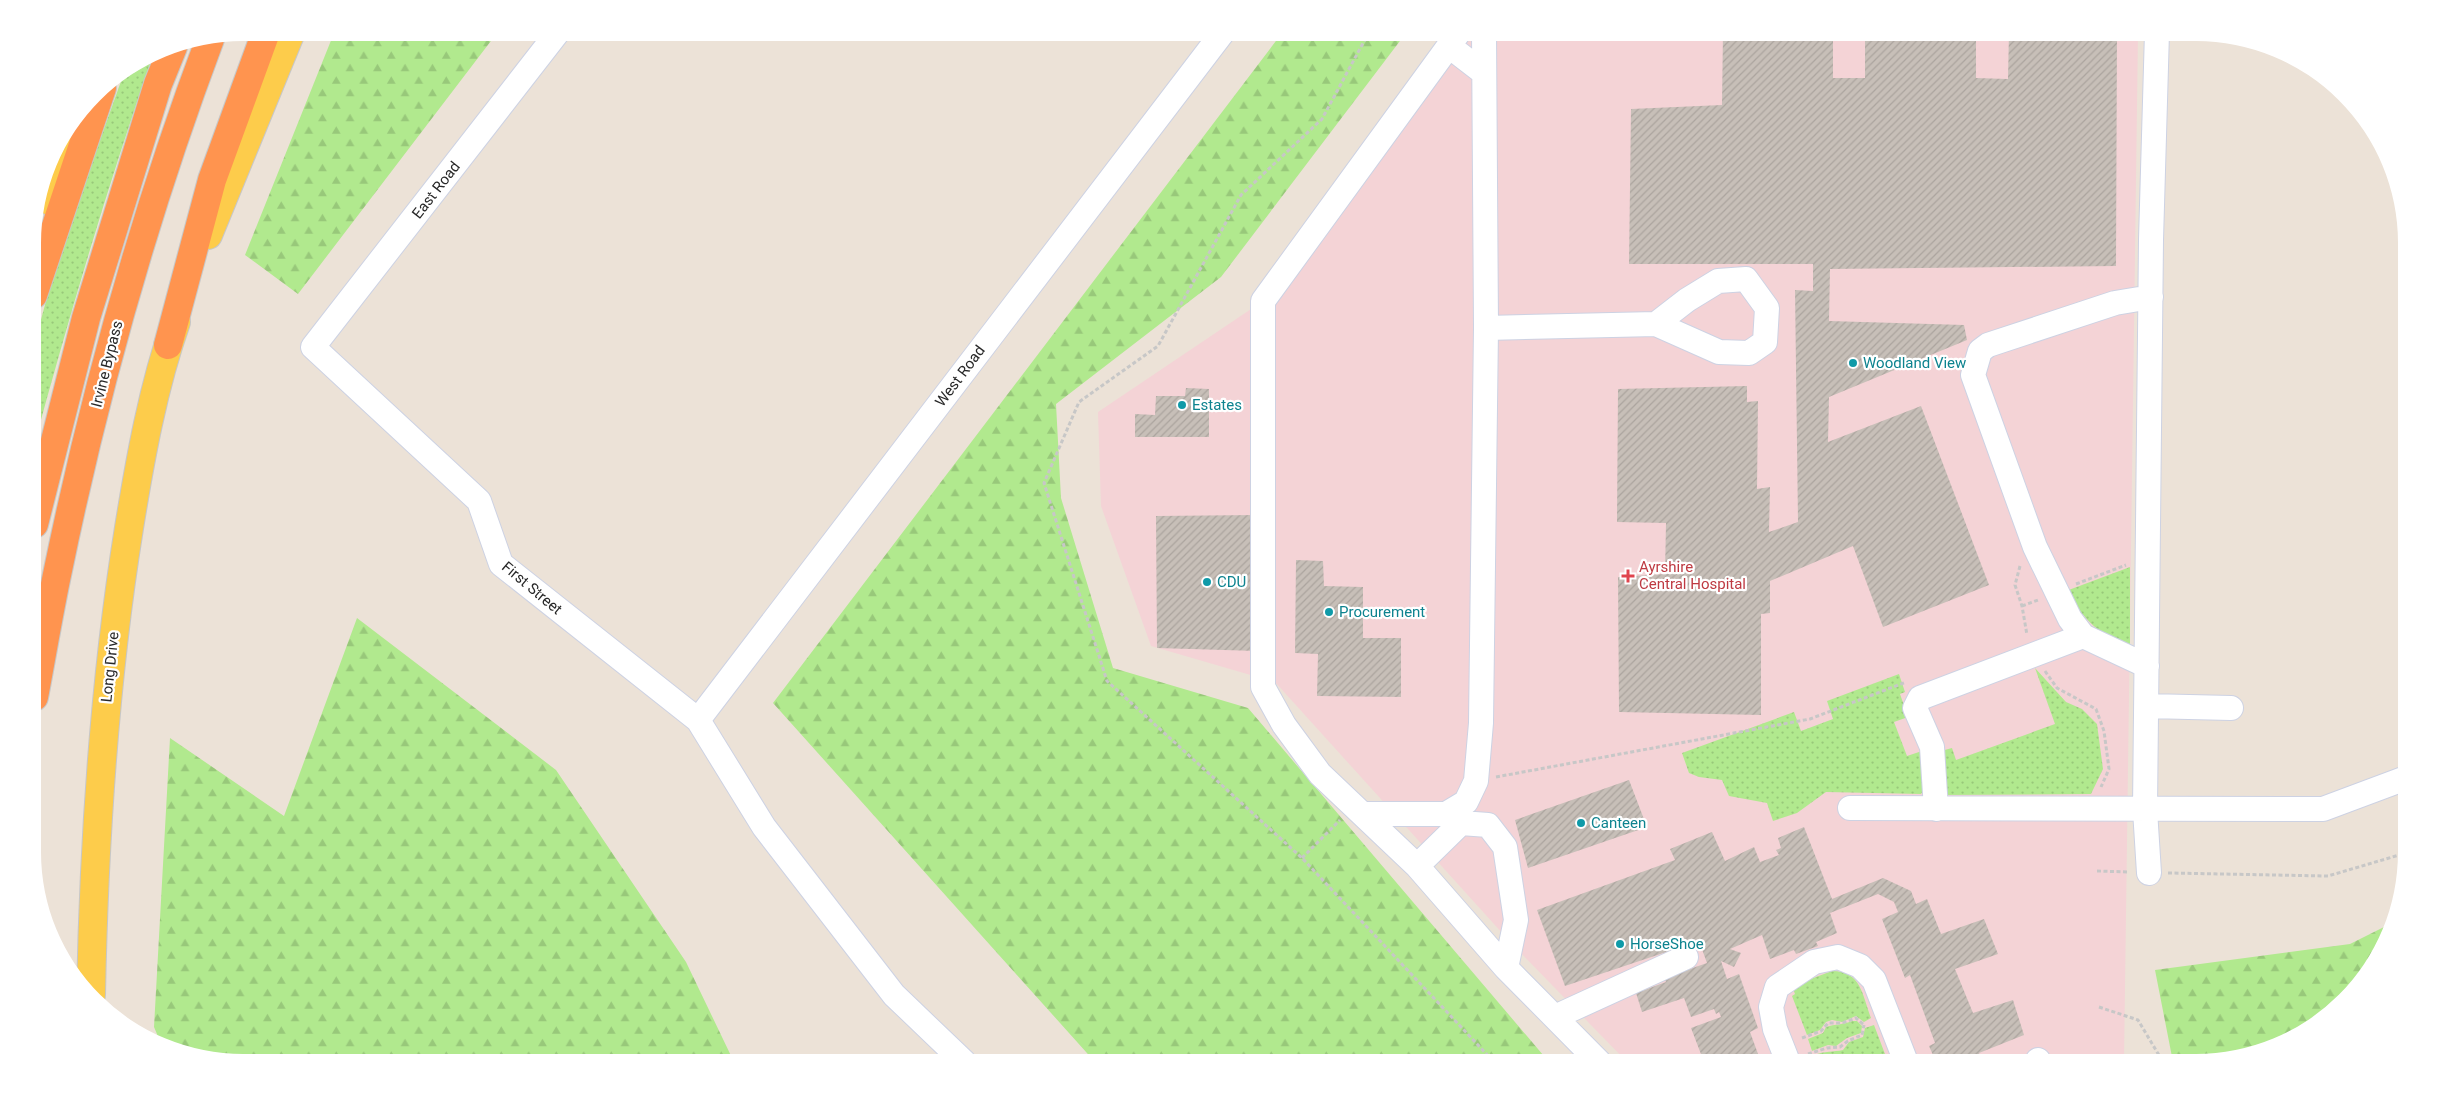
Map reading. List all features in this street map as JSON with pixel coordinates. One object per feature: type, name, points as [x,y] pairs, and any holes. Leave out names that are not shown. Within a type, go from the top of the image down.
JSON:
[{"type":"highway","points":[[168,345],[212,180],[263,41]]},
{"type":"highway","name":"Irvine Bypass","points":[[41,660],[58,571],[115,333],[144,230],[208,44]]},
{"type":"highway","name":"Irvine Bypass","points":[[41,496],[86,318],[158,84],[169,56]]},
{"type":"highway","points":[[41,271],[96,106]]},
{"type":"main road","name":"Long Drive","points":[[91,984],[93,892],[103,744],[117,605],[138,475],[168,345],[215,214],[286,41]]},
{"type":"main road","points":[[41,248],[68,142]]},
{"type":"street","name":"East Road","points":[[313,347],[551,41]]},
{"type":"street","name":"West Road","points":[[698,720],[1216,41]]},
{"type":"street","points":[[1453,41],[1263,301],[1264,687],[1284,725],[1320,774],[1418,866],[1506,968],[1591,1054]]},
{"type":"street","points":[[1456,41],[1484,73]]},
{"type":"street","points":[[1359,810],[1446,814],[1466,802],[1476,781],[1481,723],[1486,328],[1484,41]]},
{"type":"street","points":[[2149,873],[2145,810],[2151,297],[2157,41]]},
{"type":"street","points":[[2147,666],[2083,636],[2070,619],[2029,531],[1973,375],[1980,351],[1988,345],[2115,303],[2151,297]]},
{"type":"street","points":[[1486,328],[1656,324]]},
{"type":"street","name":"First Street","points":[[313,347],[479,501],[500,564],[698,720]]},
{"type":"street","points":[[1936,810],[1932,747],[1915,708],[1920,698],[2023,651],[2083,636]]},
{"type":"street","points":[[2146,706],[2231,708]]},
{"type":"street","points":[[698,720],[764,827],[894,995],[956,1054]]},
{"type":"street","points":[[1850,808],[1936,810],[2322,809],[2398,781]]},
{"type":"street","points":[[1418,866],[1460,823],[1488,825],[1505,846],[1516,920],[1506,968]]},
{"type":"street","points":[[1555,1017],[1686,957]]},
{"type":"street","points":[[1795,1054],[1775,1029],[1771,1007],[1777,987],[1814,962],[1838,957],[1860,966],[1874,980],[1903,1054]]},
{"type":"path","points":[[1364,41],[1322,119],[1241,195],[1158,346],[1079,402],[1044,483],[1107,681],[1302,858],[1486,1054]]},
{"type":"path","points":[[2029,531],[2015,585],[2022,606],[2027,636],[2023,651],[2057,688],[2096,709],[2104,732],[2109,770],[2090,810]]},
{"type":"path","points":[[2022,606],[2128,564],[2148,563]]},
{"type":"path","points":[[1476,781],[1810,719],[1911,680]]},
{"type":"path","points":[[1302,858],[1359,810]]},
{"type":"path","points":[[2097,871],[2328,876],[2398,855]]},
{"type":"path","points":[[2099,1007],[2138,1020],[2158,1054]]},
{"type":"path","points":[[1802,1038],[1821,1031],[1828,1023],[1842,1023],[1856,1018],[1864,1024],[1862,1035],[1840,1047],[1827,1048],[1810,1054]]},
{"type":"shaded area","name":"Ayrshire Central Hospital","points":[[1459,41],[2138,41],[2124,1054],[1619,1054],[1513,945],[1275,682],[1151,646],[1101,506],[1098,412],[1263,301]]},
{"type":"green space","points":[[331,41],[491,41],[298,294],[245,255]]},
{"type":"green space","points":[[1276,41],[1400,41],[1221,277],[1056,404],[1061,498],[1113,668],[1248,708],[1542,1054],[1088,1054],[773,703]]},
{"type":"green space","points":[[150,64],[90,251],[41,421],[41,320],[58,257],[121,83]]},
{"type":"green space","points":[[2130,567],[2130,651],[2094,626],[2080,611],[2066,591]]},
{"type":"green space","points":[[357,618],[556,770],[686,962],[730,1054],[244,1054],[204,1050],[157,1034],[154,1027],[170,738],[284,816]]},
{"type":"green space","points":[[2035,668],[2066,702],[2082,709],[2097,724],[2103,769],[2091,794],[1941,795],[1941,751],[1952,748],[1956,760],[2055,724]]},
{"type":"green space","points":[[1899,674],[1905,692],[1900,694],[1908,717],[1894,722],[1907,756],[1922,751],[1925,787],[1921,794],[1826,792],[1797,813],[1773,821],[1767,803],[1729,796],[1722,780],[1699,777],[1689,773],[1682,753],[1794,712],[1801,731],[1833,719],[1827,701]]},
{"type":"green space","points":[[2382,928],[2371,952],[2356,975],[2329,1003],[2308,1020],[2285,1033],[2248,1047],[2222,1052],[2171,1054],[2155,970],[2350,944]]},
{"type":"green space","points":[[1832,971],[1842,972],[1855,980],[1871,1018],[1864,1022],[1856,1016],[1842,1022],[1832,1020],[1826,1022],[1820,1030],[1807,1035],[1792,996],[1795,994],[1792,986]]},
{"type":"green space","points":[[1857,1021],[1862,1026],[1861,1033],[1847,1038],[1836,1046],[1828,1045],[1812,1051],[1808,1039],[1823,1033],[1826,1027]]},
{"type":"green space","points":[[1874,1025],[1885,1054],[1818,1054],[1843,1050],[1849,1042],[1863,1037],[1865,1028]]},
{"type":"building","name":"Woodland View","points":[[1723,41],[1833,41],[1833,78],[1865,78],[1865,41],[1976,41],[1976,78],[2008,79],[2009,41],[2117,41],[2116,266],[1830,269],[1829,321],[1964,325],[1967,340],[1829,397],[1828,442],[1921,406],[1989,585],[1883,627],[1853,546],[1770,581],[1770,613],[1761,614],[1761,715],[1619,712],[1618,577],[1665,574],[1666,523],[1617,522],[1618,389],[1747,386],[1747,402],[1758,401],[1757,489],[1770,487],[1769,532],[1798,522],[1795,290],[1813,291],[1813,264],[1629,264],[1631,109],[1722,105]]},
{"type":"building","name":"Estates","points":[[1186,388],[1209,389],[1209,437],[1135,437],[1135,414],[1155,415],[1156,396],[1185,396]]},
{"type":"building","name":"CDU","points":[[1257,515],[1257,651],[1157,648],[1156,516]]},
{"type":"building","name":"Procurement","points":[[1296,560],[1323,561],[1324,586],[1363,587],[1363,638],[1401,638],[1401,697],[1317,696],[1318,654],[1295,653]]},
{"type":"building","name":"Canteen","points":[[1629,780],[1647,827],[1528,868],[1515,820]]},
{"type":"building","name":"HorseShoe","points":[[1804,827],[1832,899],[1883,878],[1911,891],[1916,904],[1927,899],[1941,934],[1984,919],[1998,954],[1955,969],[1973,1013],[2013,1000],[2024,1035],[1980,1054],[1932,1054],[1929,1046],[1935,1043],[1910,975],[1905,978],[1882,919],[1898,912],[1894,902],[1878,894],[1830,913],[1837,933],[1816,942],[1818,946],[1796,954],[1794,950],[1770,959],[1762,935],[1730,949],[1741,953],[1734,967],[1721,961],[1727,979],[1739,974],[1758,1028],[1750,1032],[1758,1054],[1701,1054],[1691,1028],[1721,1017],[1719,1012],[1716,1014],[1714,1009],[1691,1017],[1684,998],[1642,1012],[1636,993],[1666,982],[1664,978],[1707,963],[1699,941],[1565,986],[1537,910],[1675,860],[1670,849],[1712,832],[1725,861],[1754,847],[1760,862],[1779,855],[1776,850],[1781,848],[1778,838]]},
{"type":"place","name":"Woodland View","points":[[1853,363]]},
{"type":"place","name":"Estates","points":[[1182,405]]},
{"type":"place","name":"Ayrshire Central Hospital","points":[[1628,576]]},
{"type":"place","name":"CDU","points":[[1207,582]]},
{"type":"place","name":"Procurement","points":[[1329,612]]},
{"type":"place","name":"Canteen","points":[[1581,823]]},
{"type":"place","name":"HorseShoe","points":[[1620,944]]}]
